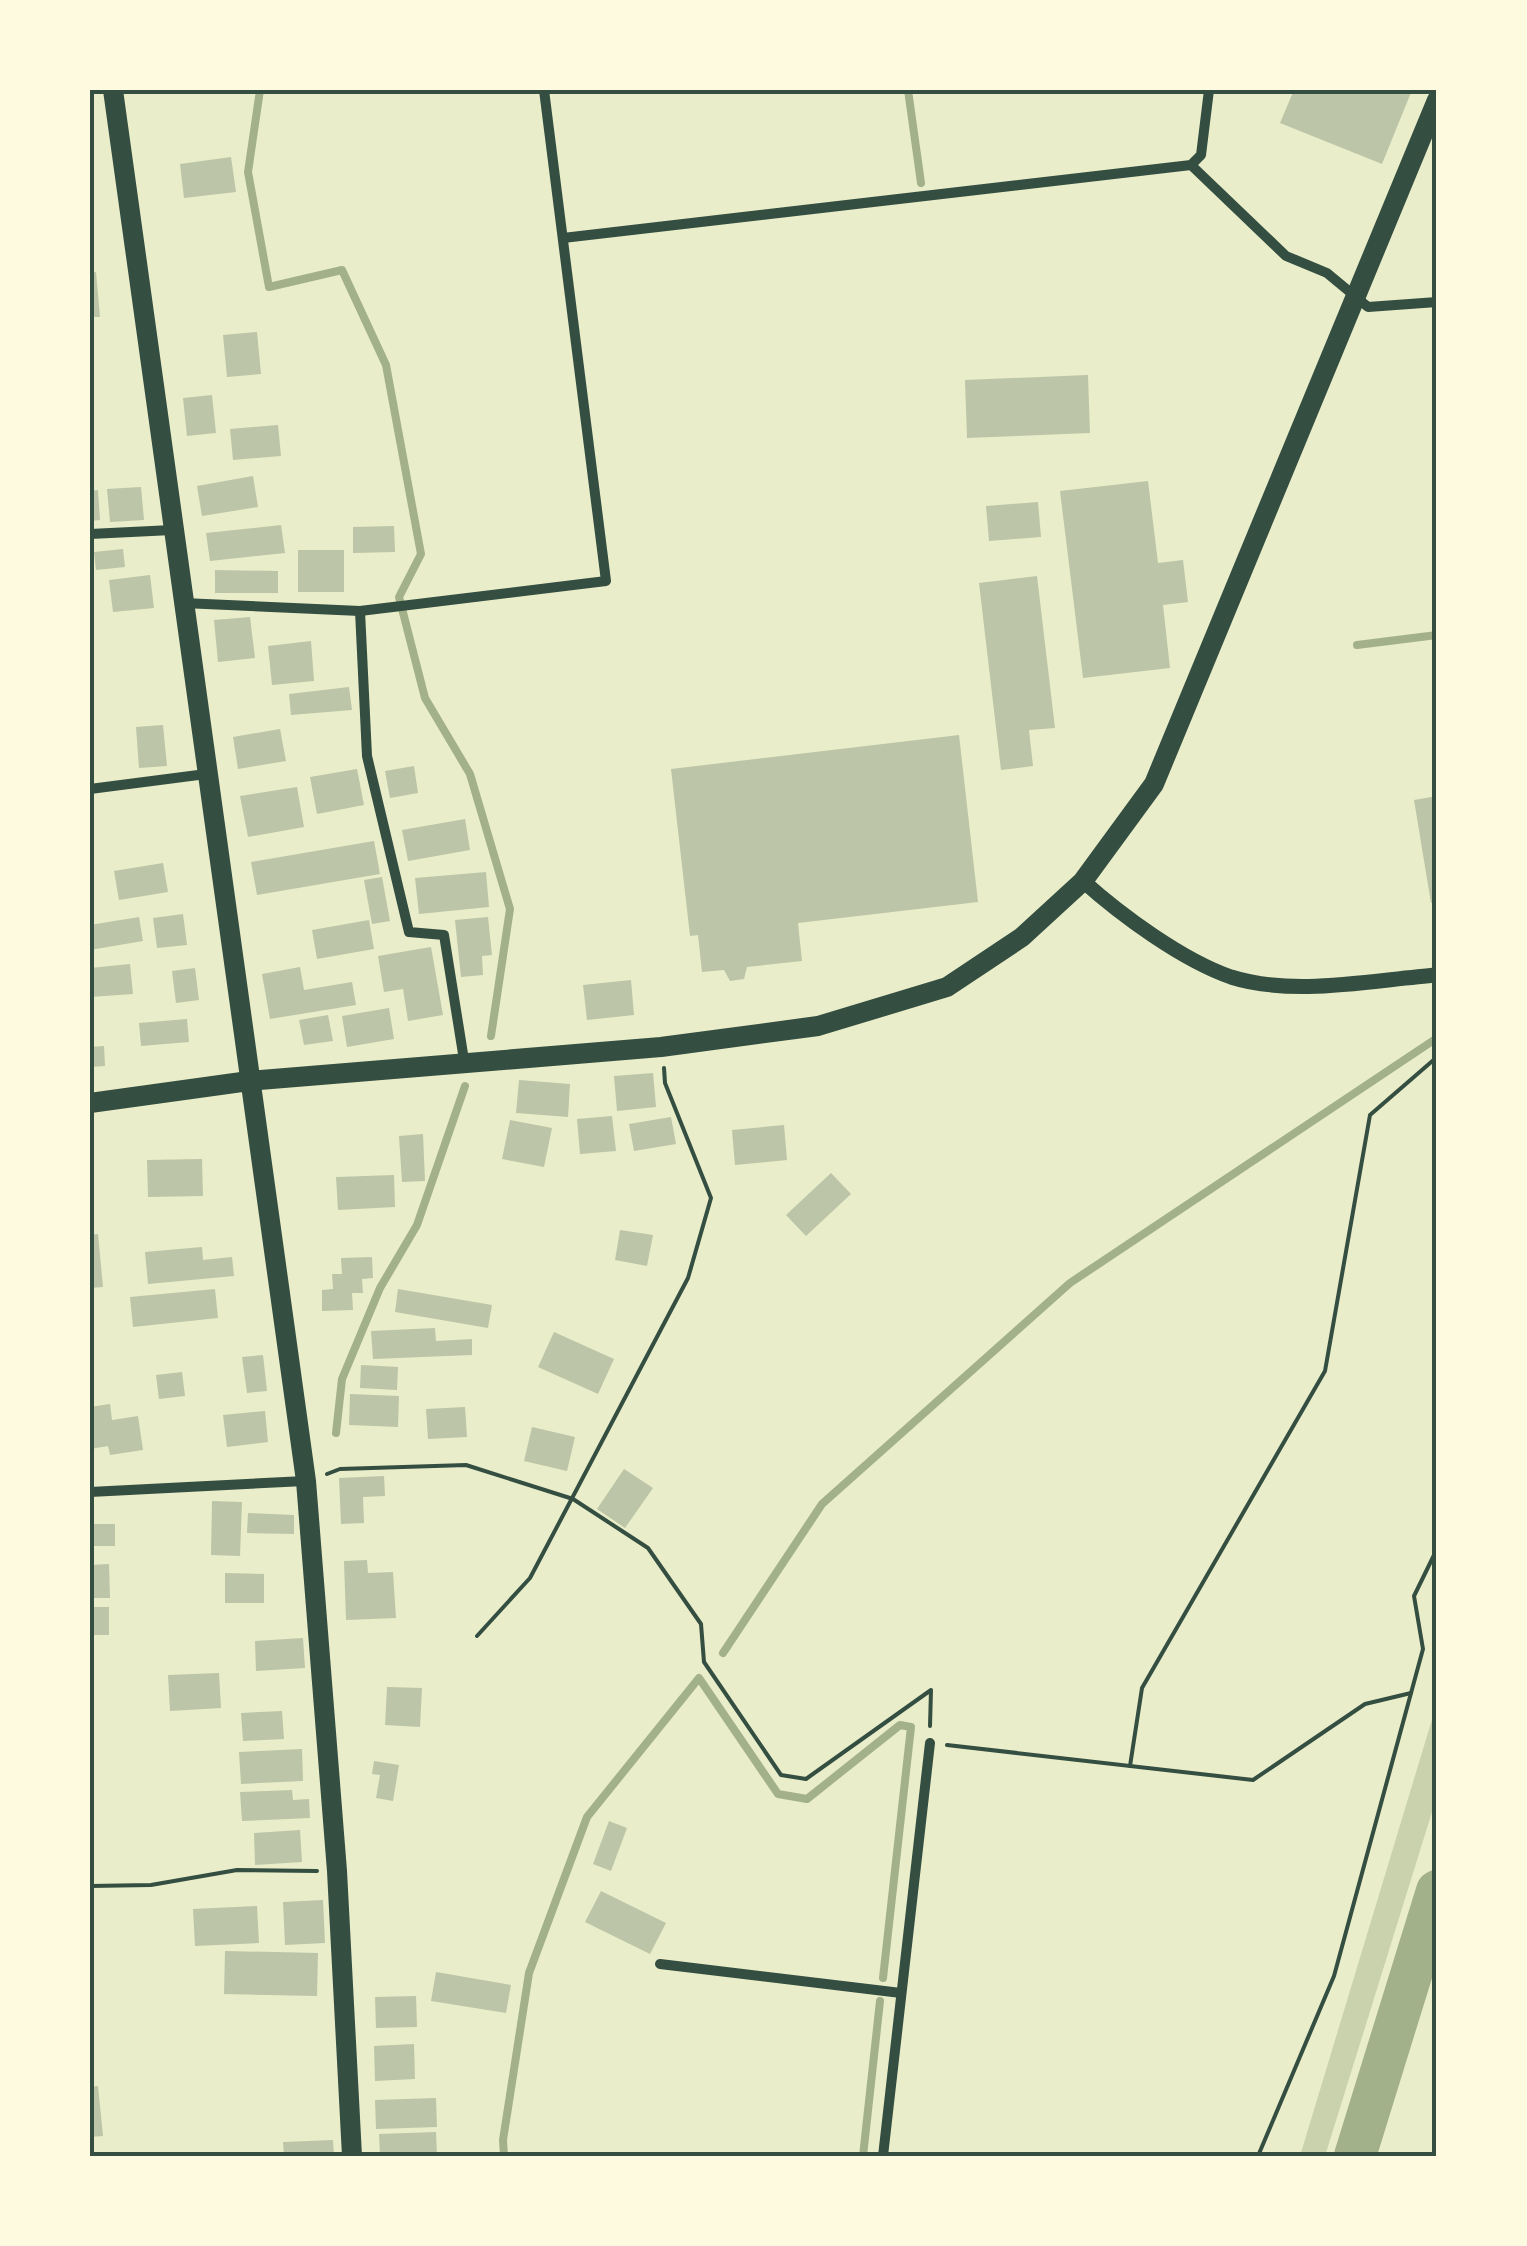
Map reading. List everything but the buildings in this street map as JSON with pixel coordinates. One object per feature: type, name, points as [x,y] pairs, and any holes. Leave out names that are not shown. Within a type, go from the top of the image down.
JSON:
[{"type":"main road","points":[[113,90],[306,1481],[337,1871],[352,2156]]},
{"type":"main road","points":[[90,1103],[249,1080],[661,1047],[818,1026],[947,986],[1022,937],[1083,881],[1154,784],[1437,100]]},
{"type":"street","points":[[182,604],[360,611],[606,581],[544,90]]},
{"type":"street","points":[[563,238],[1191,165],[1201,155],[1209,90]]},
{"type":"street","points":[[1191,165],[1286,256],[1327,272],[1356,300],[1386,309],[1437,302]]},
{"type":"street","points":[[90,534],[172,530]]},
{"type":"street","points":[[360,611],[367,756],[409,932],[444,935],[464,1060]]},
{"type":"street","points":[[90,789],[206,774]]},
{"type":"street","points":[[1083,881],[1128,921],[1231,977],[1302,986],[1437,975]]},
{"type":"street","points":[[90,1492],[306,1481]]},
{"type":"street","points":[[883,2156],[930,1743]]},
{"type":"street","points":[[660,1964],[902,1994]]},
{"type":"path","points":[[477,1636],[530,1578],[688,1278],[712,1198],[666,1083],[661,1047]]},
{"type":"path","points":[[1130,1766],[1142,1688],[1325,1371],[1370,1115],[1437,1057]]},
{"type":"path","points":[[306,1481],[340,1469],[466,1466],[573,1499],[648,1548],[701,1624],[704,1662],[781,1776],[806,1779],[931,1690],[930,1743],[1253,1780],[1364,1704],[1410,1693]]},
{"type":"path","points":[[1258,2156],[1334,1976],[1423,1649],[1414,1596],[1437,1549]]},
{"type":"path","points":[[90,1886],[150,1885],[237,1870],[337,1871]]},
{"type":"green space","points":[[1437,1703],[1437,1796],[1325,2156],[1300,2156]]},
{"type":"waterway","points":[[260,90],[248,172],[269,287],[342,270],[386,365],[421,554],[399,597],[425,698],[470,774],[510,909],[491,1036]]},
{"type":"waterway","points":[[908,90],[921,183]]},
{"type":"waterway","points":[[1357,645],[1437,635]]},
{"type":"waterway","points":[[723,1653],[822,1504],[1070,1283],[1437,1038]]},
{"type":"waterway","points":[[336,1433],[342,1379],[380,1288],[417,1225],[465,1086]]},
{"type":"waterway","points":[[504,2156],[503,2140],[529,1973],[587,1817],[699,1678],[778,1794],[807,1799],[900,1725],[911,1727],[883,1978]]},
{"type":"waterway","points":[[1355,2156],[1437,1891]]},
{"type":"waterway","points":[[863,2156],[880,2001]]}]
